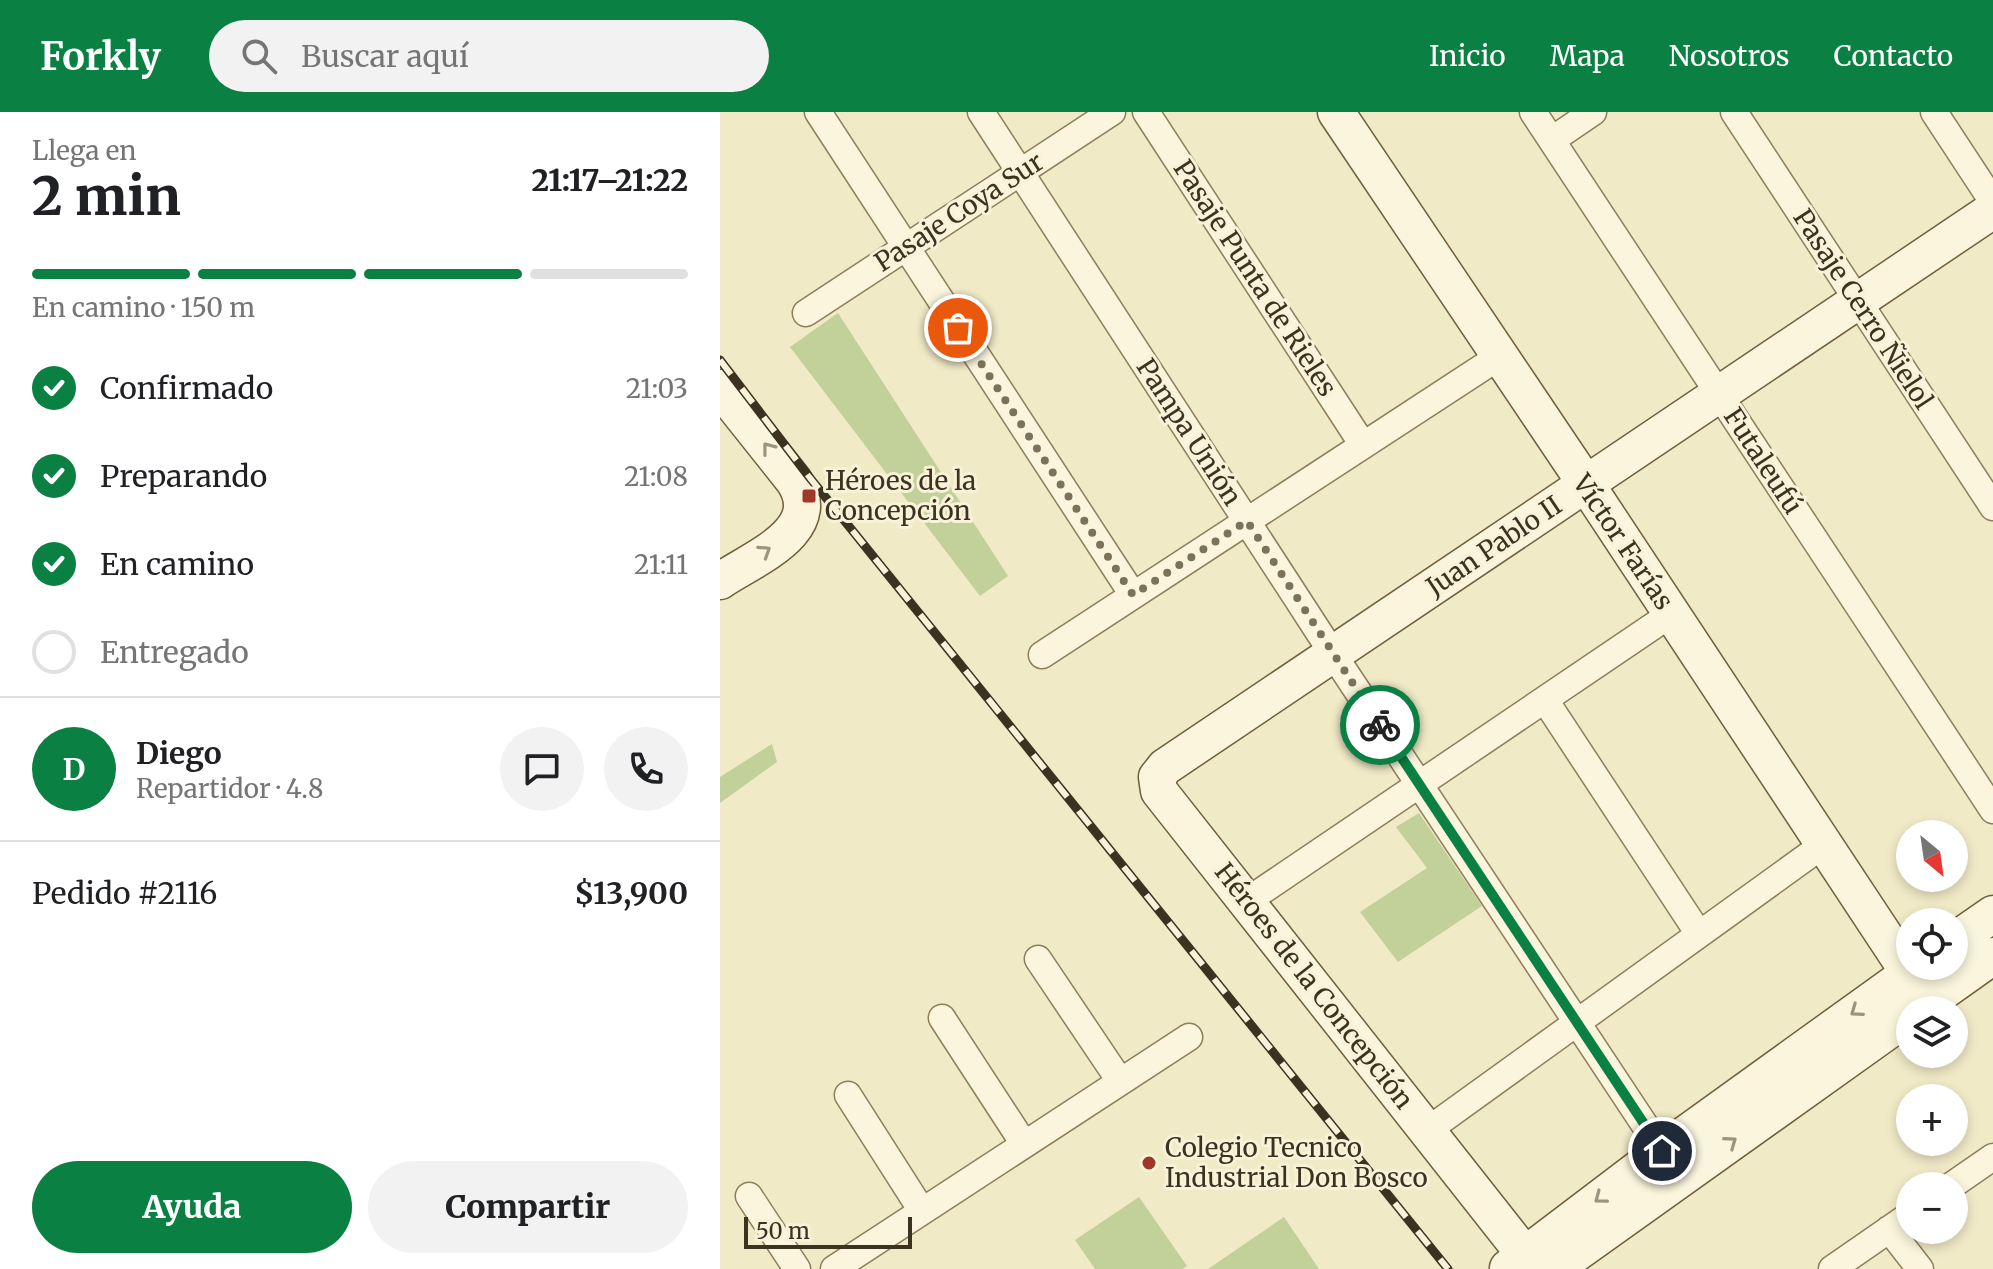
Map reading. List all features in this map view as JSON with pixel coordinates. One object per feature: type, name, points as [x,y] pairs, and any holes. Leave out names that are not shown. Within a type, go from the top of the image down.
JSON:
[{"type":"street","points":[[818,112],[1133,595]]},
{"type":"street","name":"Pampa Unión","points":[[981,112],[1333,654],[1662,1151]]},
{"type":"street","name":"Pasaje Coya Sur","points":[[806,313],[1112,112]]},
{"type":"street","name":"Pasaje Punta de Rieles","points":[[1146,112],[1363,445]]},
{"type":"street","name":"Víctor Farías","points":[[1336,112],[1823,845],[1896,945]]},
{"type":"street","name":"Futaleufú","points":[[1533,112],[1993,810]]},
{"type":"street","points":[[1552,140],[1593,112]]},
{"type":"street","name":"Pasaje Cerro Ñielol","points":[[1734,112],[1993,507]]},
{"type":"street","points":[[1934,112],[1993,202]]},
{"type":"street","name":"Juan Pablo II","points":[[1157,777],[1165,767],[1993,210]]},
{"type":"street","points":[[1042,655],[1500,356]]},
{"type":"street","points":[[720,388],[794,481],[803,498],[803,514],[791,533],[720,581]]},
{"type":"street","points":[[1247,901],[1671,614]]},
{"type":"street","points":[[1545,700],[1699,934]]},
{"type":"street","name":"Héroes de la Concepción","points":[[1157,777],[1159,791],[1428,1130],[1530,1265]]},
{"type":"street","points":[[1428,1130],[1823,845]]},
{"type":"street","points":[[1968,931],[1993,914]]},
{"type":"street","points":[[1937,996],[1993,956]]},
{"type":"street","points":[[1038,959],[1120,1081]]},
{"type":"street","points":[[1530,1265],[1662,1151],[1900,980]]},
{"type":"street","points":[[942,1018],[1024,1144]]},
{"type":"street","points":[[1530,1265],[1896,1024]]},
{"type":"street","points":[[834,1269],[1189,1037]]},
{"type":"street","points":[[848,1095],[922,1211]]},
{"type":"street","points":[[1968,1174],[1993,1157]]},
{"type":"street","points":[[749,1196],[797,1269]]},
{"type":"street","points":[[1832,1269],[1896,1224]]},
{"type":"street","points":[[1909,1244],[1920,1269]]},
{"type":"green space","points":[[838,313],[1008,576],[980,596],[790,347]]},
{"type":"green space","points":[[772,744],[777,762],[720,803],[720,777]]},
{"type":"green space","points":[[1419,813],[1482,906],[1398,962],[1360,912],[1427,868],[1396,827]]},
{"type":"green space","points":[[1139,1197],[1187,1266],[1182,1269],[1095,1269],[1075,1240]]},
{"type":"green space","points":[[1284,1217],[1319,1269],[1208,1269]]},
{"type":"railway","points":[[720,360],[810,478],[1448,1269]]},
{"type":"way so far","points":[[958,328],[1133,595],[1247,521],[1380,725]]},
{"type":"place","name":"Héroes de la Concepción","points":[[809,496]]},
{"type":"place","name":"Colegio Tecnico Industrial Don Bosco","points":[[1149,1163]]},
{"type":"route","points":[[1380,725],[1662,1151]]}]
